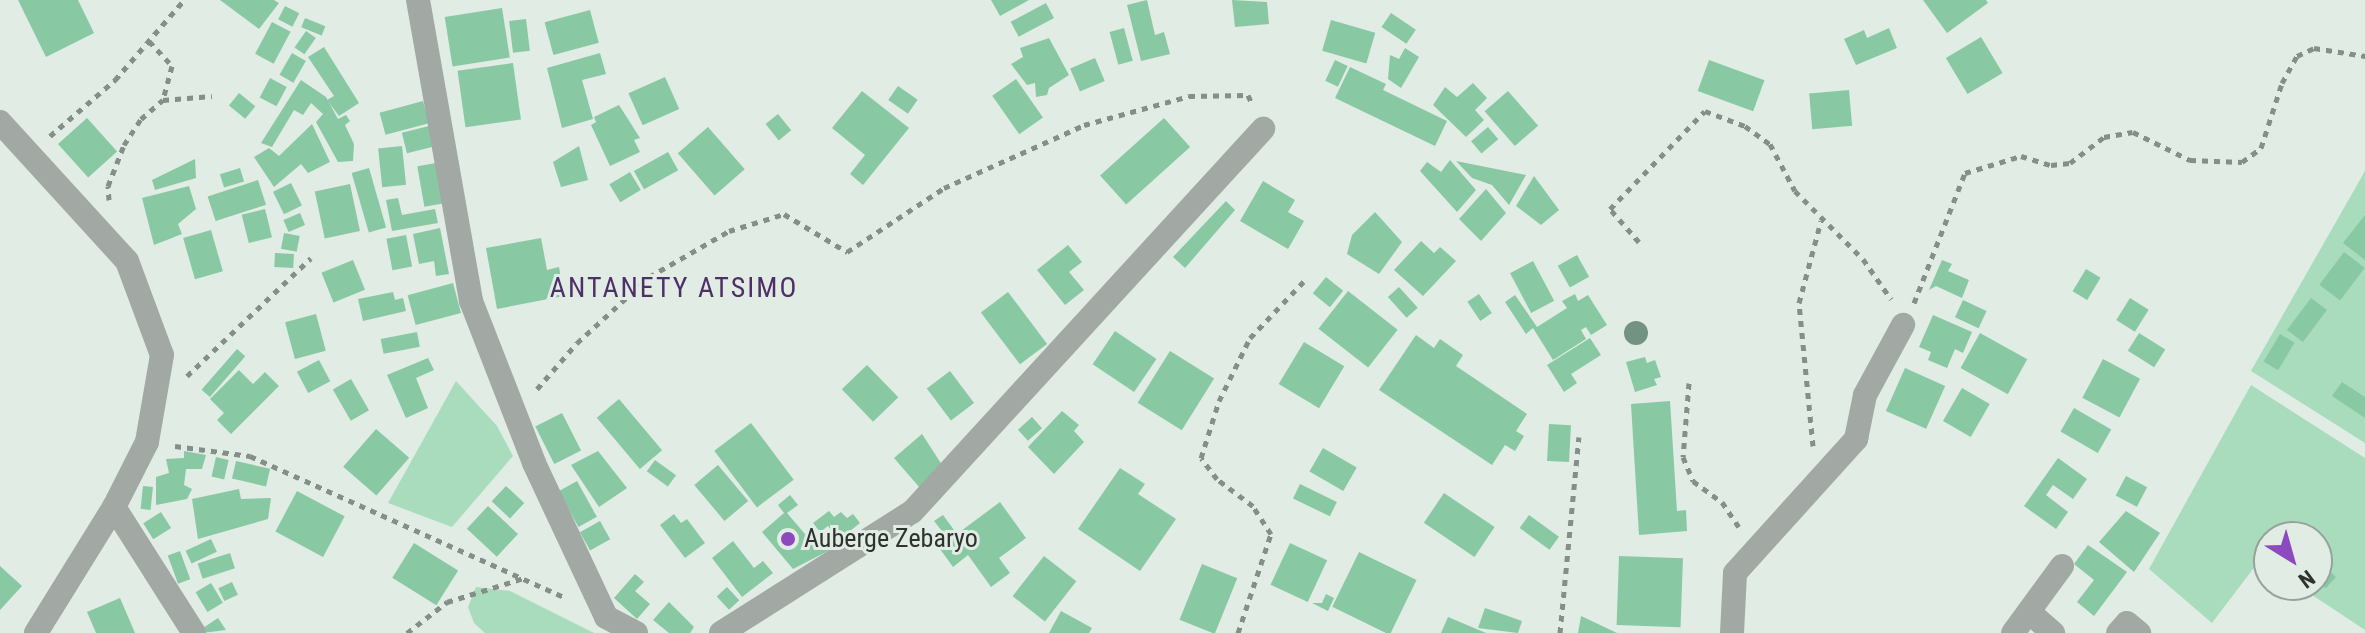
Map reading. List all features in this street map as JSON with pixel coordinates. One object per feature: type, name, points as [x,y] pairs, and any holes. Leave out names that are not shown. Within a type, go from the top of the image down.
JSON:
[{"type":"street","points":[[418,0],[471,301],[515,414],[606,617],[636,633]]},
{"type":"street","points":[[0,122],[127,261],[162,355],[147,442],[114,507],[36,633]]},
{"type":"street","points":[[721,633],[912,512],[1263,129]]},
{"type":"street","points":[[1732,633],[1735,573],[1856,439],[1865,395],[1903,325]]},
{"type":"street","points":[[114,507],[194,633]]},
{"type":"street","points":[[2013,633],[2062,566]]},
{"type":"street","points":[[2029,612],[2053,633]]},
{"type":"street","points":[[2118,633],[2127,623],[2139,633]]},
{"type":"path","points":[[28,155],[115,80],[184,0]]},
{"type":"path","points":[[113,245],[108,186],[124,145],[141,119],[163,100],[172,66],[149,41]]},
{"type":"path","points":[[1903,325],[1965,173],[2021,156],[2051,165],[2070,163],[2104,137],[2133,132],[2190,160],[2242,162],[2261,148],[2282,83],[2297,56],[2314,48],[2365,56]]},
{"type":"path","points":[[515,414],[577,343],[649,277],[729,231],[784,214],[847,252],[944,188],[1084,125],[1189,96],[1248,95],[1263,129]]},
{"type":"path","points":[[163,100],[212,96]]},
{"type":"path","points":[[1639,242],[1610,209],[1705,111],[1745,126],[1770,144],[1795,191],[1886,287],[1903,325]]},
{"type":"path","points":[[1817,479],[1799,303],[1821,221]]},
{"type":"path","points":[[152,410],[311,258]]},
{"type":"path","points":[[1238,633],[1271,534],[1253,506],[1217,479],[1201,458],[1219,401],[1250,338],[1306,279]]},
{"type":"path","points":[[1689,383],[1683,457],[1693,481],[1722,502],[1752,553]]},
{"type":"path","points":[[1560,633],[1579,437]]},
{"type":"path","points":[[147,442],[250,456],[606,617]]},
{"type":"path","points":[[407,633],[447,602],[524,578]]},
{"type":"green space","points":[[2365,171],[2365,443],[2251,371]]},
{"type":"green space","points":[[456,381],[497,426],[513,456],[452,527],[388,503]]},
{"type":"green space","points":[[2251,385],[2365,458],[2365,630],[2321,601],[2333,601],[2333,521],[2253,521],[2253,569],[2212,623],[2149,569]]},
{"type":"green space","points":[[476,587],[510,591],[594,633],[485,633],[474,623],[468,607]]},
{"type":"building","points":[[18,0],[78,0],[94,33],[46,57]]},
{"type":"building","points":[[220,0],[274,0],[279,3],[259,29]]},
{"type":"building","points":[[991,0],[1029,0],[1000,16]]},
{"type":"building","points":[[1147,0],[1155,35],[1164,32],[1170,54],[1141,61],[1127,5]]},
{"type":"building","points":[[1232,0],[1267,2],[1269,24],[1235,27]]},
{"type":"building","points":[[1923,0],[1986,0],[1988,3],[1947,33]]},
{"type":"building","points":[[1046,3],[1054,18],[1019,37],[1011,22]]},
{"type":"building","points":[[285,6],[299,13],[292,27],[278,19]]},
{"type":"building","points":[[502,8],[510,57],[453,66],[445,17]]},
{"type":"building","points":[[590,10],[599,43],[553,55],[545,22]]},
{"type":"building","points":[[1391,13],[1416,30],[1406,44],[1381,27]]},
{"type":"building","points":[[305,18],[325,26],[322,36],[301,27]]},
{"type":"building","points":[[526,19],[530,51],[513,53],[509,21]]},
{"type":"building","points":[[1331,20],[1375,33],[1366,63],[1322,51]]},
{"type":"building","points":[[272,22],[291,32],[274,64],[255,54]]},
{"type":"building","points":[[1124,28],[1133,61],[1118,65],[1110,32]]},
{"type":"building","points":[[1889,28],[1897,48],[1856,65],[1844,39],[1864,30],[1867,38]]},
{"type":"building","points":[[306,31],[316,38],[304,54],[295,47]]},
{"type":"building","points":[[1981,37],[2003,73],[1967,94],[1946,58]]},
{"type":"building","points":[[1049,38],[1069,75],[1049,88],[1047,95],[1036,97],[1035,83],[1027,85],[1011,64],[1023,57],[1020,48]]},
{"type":"building","points":[[324,47],[359,103],[339,116],[327,100],[334,96],[308,57]]},
{"type":"building","points":[[1405,48],[1419,57],[1401,88],[1388,79],[1390,55],[1399,59]]},
{"type":"building","points":[[292,53],[306,61],[293,83],[280,75]]},
{"type":"building","points":[[600,53],[606,74],[582,80],[593,119],[562,128],[547,68]]},
{"type":"building","points":[[1095,58],[1105,81],[1080,92],[1070,69]]},
{"type":"building","points":[[1335,60],[1348,66],[1338,87],[1325,81]]},
{"type":"building","points":[[1709,60],[1764,80],[1753,111],[1698,91]]},
{"type":"building","points":[[513,63],[521,119],[465,127],[458,71]]},
{"type":"building","points":[[1350,67],[1386,84],[1383,90],[1447,121],[1435,146],[1335,98]]},
{"type":"building","points":[[665,77],[679,109],[643,125],[628,93]]},
{"type":"building","points":[[270,78],[287,87],[276,106],[260,97]]},
{"type":"building","points":[[1016,79],[1043,118],[1019,134],[992,96]]},
{"type":"building","points":[[301,80],[326,97],[338,119],[346,115],[350,121],[345,125],[354,144],[353,161],[338,162],[316,122],[323,114],[311,103],[303,115],[294,110],[272,147],[261,143]]},
{"type":"building","points":[[1473,83],[1487,98],[1475,110],[1484,120],[1466,137],[1433,105],[1445,87],[1457,97]]},
{"type":"building","points":[[898,86],[918,100],[908,114],[888,100]]},
{"type":"building","points":[[1849,90],[1852,126],[1812,129],[1809,93]]},
{"type":"building","points":[[862,91],[909,128],[863,185],[850,174],[865,155],[832,128]]},
{"type":"building","points":[[1508,91],[1538,126],[1515,146],[1485,111]]},
{"type":"building","points":[[239,93],[255,106],[245,119],[229,105]]},
{"type":"building","points":[[423,101],[429,123],[385,135],[380,113]]},
{"type":"building","points":[[619,105],[640,138],[634,140],[640,152],[610,166],[591,125],[596,122],[594,117]]},
{"type":"building","points":[[778,114],[791,130],[779,140],[766,124]]},
{"type":"building","points":[[87,118],[117,151],[88,178],[58,144]]},
{"type":"building","points":[[1164,118],[1190,147],[1126,205],[1100,176]]},
{"type":"building","points":[[312,124],[330,162],[308,173],[301,164],[274,187],[254,157],[269,148],[279,156]]},
{"type":"building","points":[[429,126],[434,146],[407,153],[402,133]]},
{"type":"building","points":[[708,127],[745,169],[715,196],[678,153]]},
{"type":"building","points":[[1488,127],[1498,139],[1481,153],[1471,141]]},
{"type":"building","points":[[402,146],[406,185],[382,187],[378,149]]},
{"type":"building","points":[[579,146],[588,180],[561,187],[553,162]]},
{"type":"building","points":[[668,152],[678,170],[644,189],[634,171]]},
{"type":"building","points":[[195,159],[196,178],[155,190],[152,180]]},
{"type":"building","points":[[1450,160],[1476,190],[1457,212],[1420,171],[1427,162],[1441,172]]},
{"type":"building","points":[[1456,161],[1526,175],[1509,205],[1492,185],[1472,178]]},
{"type":"building","points":[[436,163],[443,203],[424,207],[417,166]]},
{"type":"building","points":[[240,168],[244,181],[224,188],[220,174]]},
{"type":"building","points":[[369,168],[386,228],[369,233],[352,173]]},
{"type":"building","points":[[630,172],[641,190],[620,202],[609,184]]},
{"type":"building","points":[[1534,176],[1559,210],[1541,225],[1516,206]]},
{"type":"building","points":[[258,180],[266,205],[216,221],[208,196]]},
{"type":"building","points":[[1263,181],[1295,200],[1288,212],[1304,221],[1288,249],[1240,221]]},
{"type":"building","points":[[291,183],[302,205],[284,214],[273,192]]},
{"type":"building","points":[[350,184],[360,231],[325,238],[315,191]]},
{"type":"building","points":[[189,186],[196,209],[178,224],[182,234],[154,245],[142,198]]},
{"type":"building","points":[[1486,189],[1506,213],[1481,241],[1459,219]]},
{"type":"building","points":[[398,198],[402,215],[435,209],[438,223],[392,231],[386,200]]},
{"type":"building","points":[[1226,201],[1235,210],[1185,268],[1173,257]]},
{"type":"building","points":[[265,209],[272,237],[249,243],[242,215]]},
{"type":"building","points":[[1375,212],[1402,242],[1379,274],[1347,254],[1352,235]]},
{"type":"building","points":[[300,213],[305,225],[289,232],[283,220]]},
{"type":"building","points":[[2365,215],[2365,260],[2343,243]]},
{"type":"building","points":[[440,228],[449,274],[436,276],[434,261],[419,264],[413,234]]},
{"type":"building","points":[[211,230],[223,271],[195,279],[183,238]]},
{"type":"building","points":[[284,233],[300,236],[297,252],[281,249]]},
{"type":"building","points":[[406,235],[412,266],[392,270],[386,239]]},
{"type":"building","points":[[541,238],[547,270],[559,267],[564,296],[497,309],[486,248]]},
{"type":"building","points":[[1421,241],[1434,253],[1440,247],[1456,261],[1423,296],[1394,270]]},
{"type":"building","points":[[1068,245],[1082,262],[1069,272],[1084,290],[1065,305],[1037,270]]},
{"type":"building","points":[[2344,252],[2365,268],[2340,300],[2319,285]]},
{"type":"building","points":[[275,253],[294,254],[293,268],[274,267]]},
{"type":"building","points":[[1577,255],[1589,277],[1570,288],[1558,266]]},
{"type":"building","points":[[353,260],[365,290],[333,302],[321,273]]},
{"type":"building","points":[[1942,260],[1952,264],[1948,271],[1969,280],[1962,298],[1936,286],[1929,290]]},
{"type":"building","points":[[1533,261],[1554,301],[1531,313],[1510,273]]},
{"type":"building","points":[[2086,269],[2101,278],[2087,300],[2073,291]]},
{"type":"building","points":[[1326,277],[1343,291],[1330,307],[1313,293]]},
{"type":"building","points":[[453,283],[461,313],[416,325],[408,295]]},
{"type":"building","points":[[1399,287],[1418,308],[1407,318],[1388,297]]},
{"type":"building","points":[[1348,291],[1398,330],[1368,368],[1318,329]]},
{"type":"building","points":[[393,292],[395,300],[403,298],[406,311],[363,321],[358,299]]},
{"type":"building","points":[[1008,292],[1047,344],[1020,364],[981,312]]},
{"type":"building","points":[[1479,294],[1492,313],[1480,321],[1467,302]]},
{"type":"building","points":[[1575,294],[1578,301],[1588,295],[1607,325],[1591,335],[1586,327],[1581,330],[1586,339],[1553,360],[1533,328],[1526,334],[1505,302],[1515,295],[1537,327],[1567,308],[1562,301]]},
{"type":"building","points":[[2130,298],[2149,310],[2135,332],[2116,320]]},
{"type":"building","points":[[2311,298],[2327,310],[2303,342],[2287,330]]},
{"type":"building","points":[[1963,300],[1987,311],[1979,328],[1955,317]]},
{"type":"building","points":[[316,314],[326,351],[295,359],[285,322]]},
{"type":"building","points":[[1933,315],[1972,332],[1963,353],[1955,349],[1947,368],[1928,360],[1931,352],[1919,347]]},
{"type":"building","points":[[1115,331],[1156,359],[1134,392],[1093,364]]},
{"type":"building","points":[[417,332],[420,347],[384,354],[381,339]]},
{"type":"building","points":[[1980,333],[2027,359],[2008,394],[1961,368]]},
{"type":"building","points":[[2139,333],[2165,349],[2154,367],[2128,351]]},
{"type":"building","points":[[2280,334],[2295,343],[2278,370],[2264,361]]},
{"type":"building","points":[[1416,335],[1434,348],[1440,339],[1463,355],[1456,366],[1527,414],[1516,431],[1524,436],[1515,451],[1505,445],[1492,465],[1379,390]]},
{"type":"building","points":[[1590,338],[1601,355],[1571,374],[1577,383],[1564,392],[1547,365]]},
{"type":"building","points":[[1304,342],[1344,366],[1319,408],[1279,384]]},
{"type":"building","points":[[237,349],[245,356],[210,397],[202,390]]},
{"type":"building","points":[[1170,351],[1214,379],[1182,430],[1138,403]]},
{"type":"building","points":[[1645,357],[1647,363],[1655,360],[1661,377],[1654,379],[1657,385],[1635,392],[1626,362]]},
{"type":"building","points":[[428,358],[434,370],[416,378],[428,408],[406,418],[387,375]]},
{"type":"building","points":[[2103,359],[2140,379],[2119,418],[2082,398]]},
{"type":"building","points":[[319,360],[330,381],[308,393],[297,372]]},
{"type":"building","points":[[867,365],[898,397],[873,422],[842,389]]},
{"type":"building","points":[[1905,368],[1945,386],[1926,429],[1886,411]]},
{"type":"building","points":[[239,370],[253,384],[265,372],[279,386],[231,434],[217,420],[224,413],[210,399]]},
{"type":"building","points":[[950,371],[974,403],[951,420],[927,388]]},
{"type":"building","points":[[351,379],[369,410],[351,421],[333,390]]},
{"type":"building","points":[[2342,382],[2365,397],[2365,418],[2332,396]]},
{"type":"building","points":[[1962,388],[1990,404],[1971,437],[1943,421]]},
{"type":"building","points":[[619,399],[662,450],[640,469],[597,418]]},
{"type":"building","points":[[1670,401],[1677,511],[1686,510],[1687,531],[1639,535],[1631,404]]},
{"type":"building","points":[[2074,408],[2111,430],[2098,453],[2060,431]]},
{"type":"building","points":[[1062,411],[1079,425],[1074,431],[1084,442],[1054,474],[1028,447]]},
{"type":"building","points":[[562,413],[581,450],[554,464],[535,427]]},
{"type":"building","points":[[1032,417],[1042,428],[1028,441],[1018,430]]},
{"type":"building","points":[[751,423],[794,480],[757,507],[714,451]]},
{"type":"building","points":[[1549,424],[1571,425],[1569,462],[1547,461]]},
{"type":"building","points":[[376,429],[409,458],[376,496],[343,467]]},
{"type":"building","points":[[922,434],[944,468],[920,488],[894,458]]},
{"type":"building","points":[[1323,448],[1357,468],[1343,491],[1310,471]]},
{"type":"building","points":[[184,451],[206,455],[202,469],[186,469],[184,485],[192,489],[187,499],[156,505],[156,477],[169,473],[166,459],[184,458]]},
{"type":"building","points":[[598,451],[627,488],[599,507],[571,465]]},
{"type":"building","points":[[216,457],[229,460],[224,479],[212,476]]},
{"type":"building","points":[[2058,458],[2087,479],[2073,499],[2053,485],[2046,495],[2068,512],[2056,529],[2024,506]]},
{"type":"building","points":[[655,460],[676,475],[668,487],[647,471]]},
{"type":"building","points":[[236,461],[270,469],[266,486],[232,479]]},
{"type":"building","points":[[718,465],[748,501],[724,521],[694,485]]},
{"type":"building","points":[[1120,468],[1145,484],[1138,494],[1176,519],[1140,571],[1078,529]]},
{"type":"building","points":[[2126,476],[2147,487],[2137,507],[2116,495]]},
{"type":"building","points":[[577,481],[597,517],[579,527],[559,491]]},
{"type":"building","points":[[1300,484],[1337,502],[1330,516],[1293,498]]},
{"type":"building","points":[[143,486],[153,487],[151,510],[141,509]]},
{"type":"building","points":[[506,486],[524,503],[510,518],[492,501]]},
{"type":"building","points":[[239,489],[241,499],[271,498],[268,519],[198,539],[192,499]]},
{"type":"building","points":[[297,491],[345,516],[323,557],[275,532]]},
{"type":"building","points":[[1444,493],[1495,527],[1474,557],[1424,523]]},
{"type":"building","name":"Auberge Zebaryo","points":[[790,495],[798,505],[787,513],[811,541],[818,536],[830,550],[793,569],[762,532],[784,513],[778,505]]},
{"type":"building","points":[[1000,502],[1026,538],[999,558],[1010,573],[991,587],[968,555],[953,567],[935,542],[945,535],[934,521],[943,515],[957,534]]},
{"type":"building","points":[[488,506],[518,534],[497,557],[467,529]]},
{"type":"building","points":[[829,511],[834,517],[841,512],[847,518],[853,514],[860,523],[839,540],[828,526],[820,532],[813,523]]},
{"type":"building","points":[[2126,511],[2160,533],[2134,572],[2099,542]]},
{"type":"building","points":[[161,512],[171,528],[153,539],[143,523]]},
{"type":"building","points":[[674,514],[681,523],[687,519],[705,543],[685,558],[660,525]]},
{"type":"building","points":[[1529,515],[1559,537],[1550,550],[1520,528]]},
{"type":"building","points":[[600,521],[610,539],[590,551],[580,532]]},
{"type":"building","points":[[211,539],[217,552],[192,564],[186,551]]},
{"type":"building","points":[[733,541],[754,568],[763,561],[773,573],[742,597],[712,558]]},
{"type":"building","points":[[414,543],[458,571],[436,605],[392,578]]},
{"type":"building","points":[[1290,543],[1327,560],[1308,602],[1271,585]]},
{"type":"building","points":[[2088,545],[2127,572],[2094,616],[2077,602],[2094,580],[2074,564]]},
{"type":"building","points":[[180,551],[190,579],[178,584],[168,555]]},
{"type":"building","points":[[1359,552],[1417,580],[1391,633],[1332,607]]},
{"type":"building","points":[[230,553],[235,568],[203,579],[198,564]]},
{"type":"building","points":[[1044,556],[1076,581],[1045,621],[1013,596]]},
{"type":"building","points":[[1619,556],[1683,558],[1681,627],[1617,625]]},
{"type":"building","points":[[1202,564],[1237,578],[1215,633],[1180,620]]},
{"type":"building","points":[[0,566],[22,586],[0,610]]},
{"type":"building","points":[[635,574],[644,582],[635,591],[650,604],[637,619],[614,598]]},
{"type":"building","points":[[232,582],[238,595],[224,601],[218,588]]},
{"type":"building","points":[[211,583],[223,603],[207,612],[196,592]]},
{"type":"building","points":[[727,587],[739,600],[729,610],[717,597]]},
{"type":"building","points":[[1326,594],[1334,598],[1328,611],[1312,603],[1322,603]]},
{"type":"building","points":[[120,598],[135,633],[96,633],[87,612]]},
{"type":"building","points":[[669,602],[694,627],[690,633],[669,633],[653,620]]},
{"type":"building","points":[[1485,608],[1522,621],[1518,633],[1478,628]]},
{"type":"building","points":[[1061,611],[1092,628],[1089,633],[1049,633]]},
{"type":"building","points":[[1581,616],[1617,633],[1578,633]]},
{"type":"building","points":[[1448,617],[1486,633],[1441,633]]},
{"type":"building","points":[[218,618],[226,630],[202,633],[200,630]]},
{"type":"place","name":"Auberge Zebaryo","points":[[788,539]]},
{"type":"district","name":"ANTANETY ATSIMO","points":[[674,288]]}]
